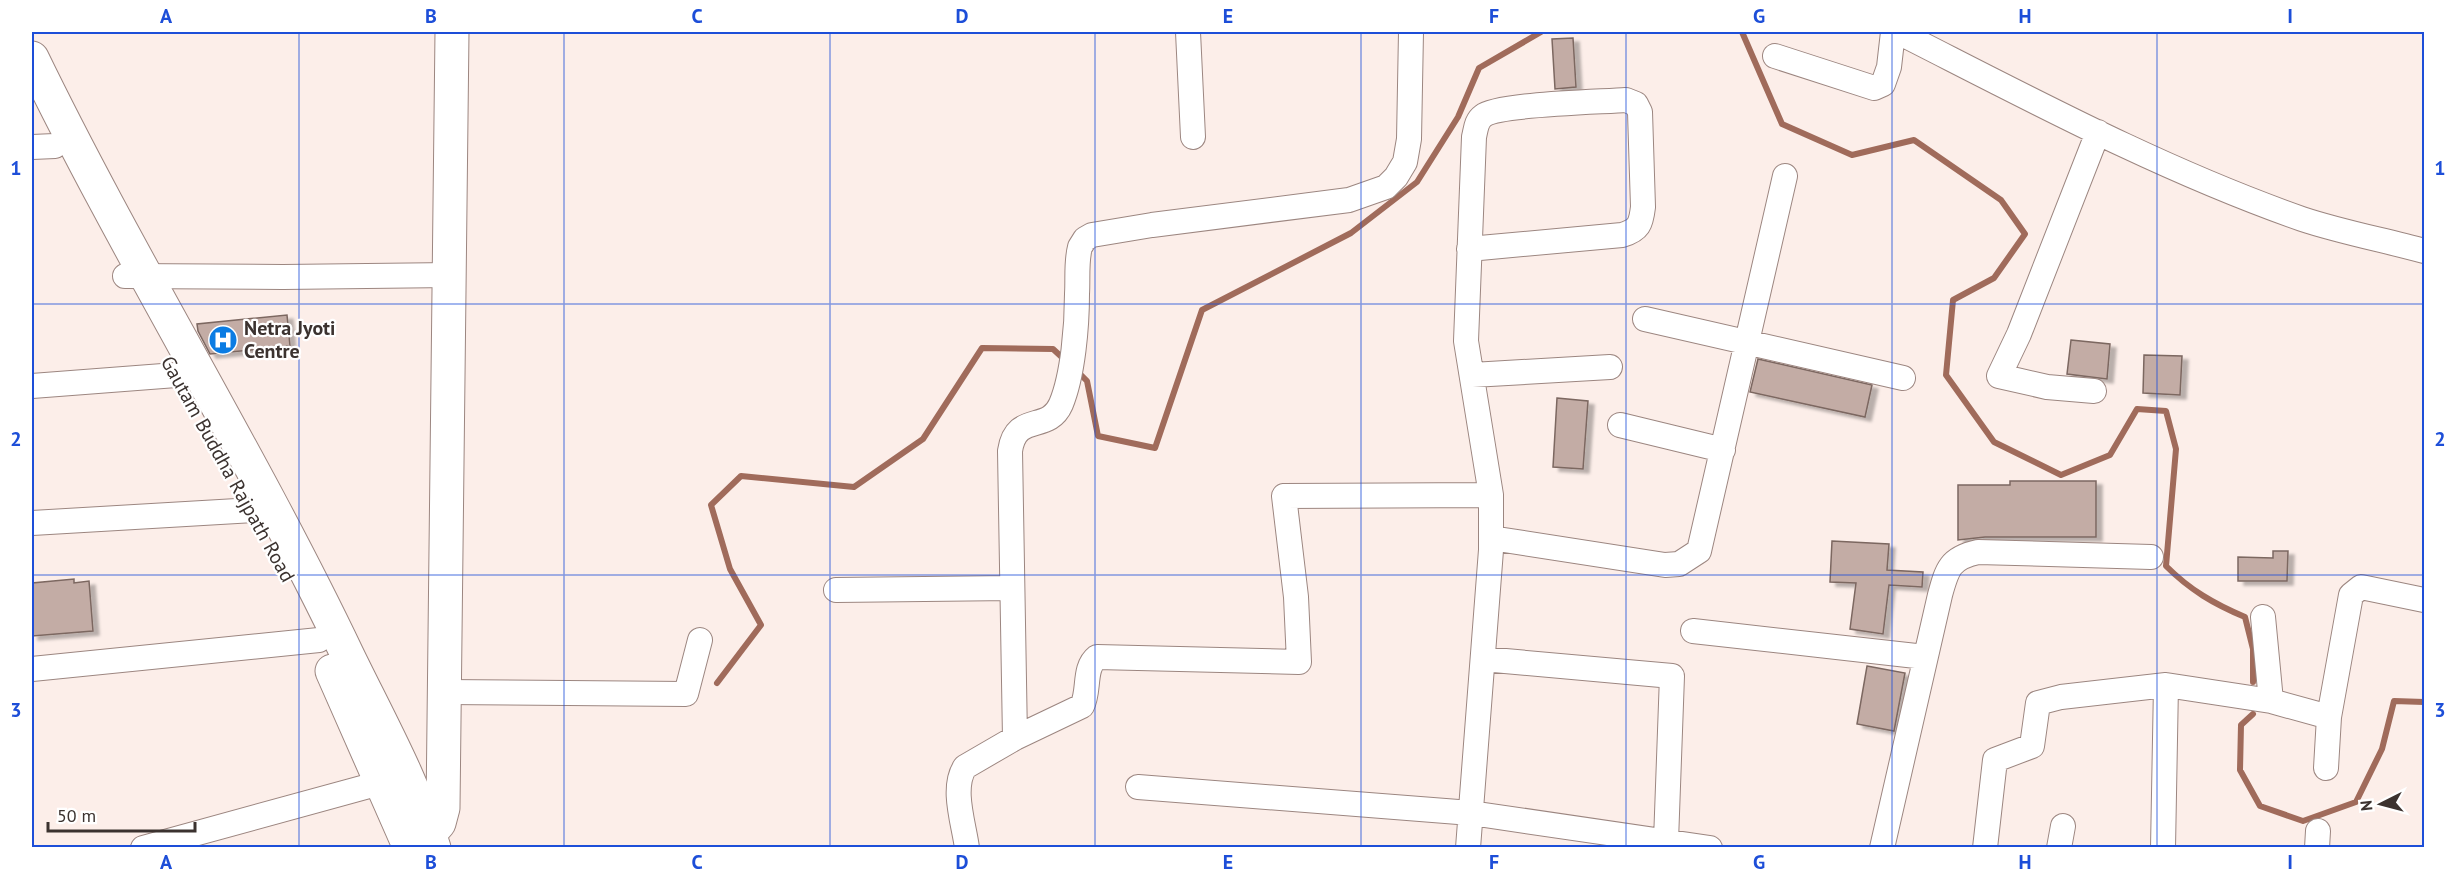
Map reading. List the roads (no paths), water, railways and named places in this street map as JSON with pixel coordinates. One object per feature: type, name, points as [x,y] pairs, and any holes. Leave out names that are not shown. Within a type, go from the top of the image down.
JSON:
[{"type":"main road","points":[[422,844],[439,822],[443,808],[452,32]]},
{"type":"main road","points":[[32,58],[134,276],[283,526],[379,720],[422,844]]},
{"type":"main road","name":"Gautam Buddha Rajpath Road","points":[[32,98],[43,147],[134,276],[176,375],[254,510],[319,640],[380,783],[422,844]]},
{"type":"street","points":[[1188,32],[1192,137]]},
{"type":"street","points":[[1015,738],[1012,442],[1019,429],[1043,421],[1057,412],[1067,380],[1072,351],[1077,296],[1077,257],[1085,239],[1152,225],[1349,200],[1367,195],[1391,182],[1405,162],[1408,139],[1411,32]]},
{"type":"street","points":[[1775,56],[1874,88],[1883,84],[1889,67],[1893,32]]},
{"type":"street","points":[[1898,32],[2098,132],[2200,179],[2303,219],[2424,251]]},
{"type":"street","points":[[1468,848],[1491,538],[1491,495],[1466,341],[1469,249],[1474,137],[1476,125],[1482,117],[1503,110],[1626,100],[1636,104],[1640,112],[1643,207],[1642,222],[1638,229],[1622,235],[1469,249]]},
{"type":"street","points":[[2094,391],[2047,387],[1999,376],[2022,326],[2098,132]]},
{"type":"street","points":[[1491,538],[1665,565],[1679,564],[1699,551],[1785,176]]},
{"type":"street","points":[[134,276],[283,277],[450,274]]},
{"type":"street","points":[[1645,319],[1903,378]]},
{"type":"street","points":[[1472,375],[1610,367]]},
{"type":"street","points":[[32,386],[176,375]]},
{"type":"street","points":[[1620,425],[1723,450]]},
{"type":"street","points":[[967,848],[959,787],[960,775],[965,767],[1015,738],[1082,706],[1089,670],[1097,657],[1299,662],[1296,597],[1284,496],[1491,495]]},
{"type":"street","points":[[32,523],[254,510]]},
{"type":"street","points":[[1882,848],[1925,657],[1945,576],[1952,564],[1962,556],[1978,552],[2151,557]]},
{"type":"street","points":[[836,590],[1012,588]]},
{"type":"street","points":[[2326,768],[2329,717],[2351,595],[2355,589],[2378,590],[2424,600]]},
{"type":"street","points":[[2263,617],[2271,701]]},
{"type":"street","points":[[1694,631],[1925,657]]},
{"type":"street","points":[[32,669],[319,640]]},
{"type":"street","points":[[445,692],[686,694],[700,640]]},
{"type":"street","points":[[1483,659],[1672,676],[1666,841]]},
{"type":"street","points":[[1985,848],[1995,760],[2032,746],[2038,703],[2061,697],[2166,685],[2271,701],[2329,717]]},
{"type":"street","points":[[2163,848],[2166,685]]},
{"type":"street","points":[[143,848],[380,783]]},
{"type":"street","points":[[1138,787],[1471,813],[1710,848]]},
{"type":"waterway","points":[[1076,370],[1087,381],[1098,436],[1155,448],[1202,310],[1351,233],[1417,182],[1458,117],[1479,68],[1541,32]]},
{"type":"waterway","points":[[1742,32],[1782,124],[1852,155],[1914,140],[2001,200],[2025,234],[1994,278],[1953,300],[1946,375],[1994,442],[2061,475],[2110,455],[2137,409],[2166,411],[2176,449],[2166,566],[2203,596],[2245,617],[2253,649],[2253,682]]},
{"type":"waterway","points":[[717,683],[761,625],[730,569],[711,505],[741,476],[854,487],[923,439],[982,348],[1053,349],[1066,361]]},
{"type":"waterway","points":[[2253,714],[2241,725],[2240,770],[2260,806],[2303,821],[2356,802],[2382,749],[2394,701],[2424,702]]},
{"type":"place","name":"Netra Jyoti Centre","points":[[223,340]]}]
